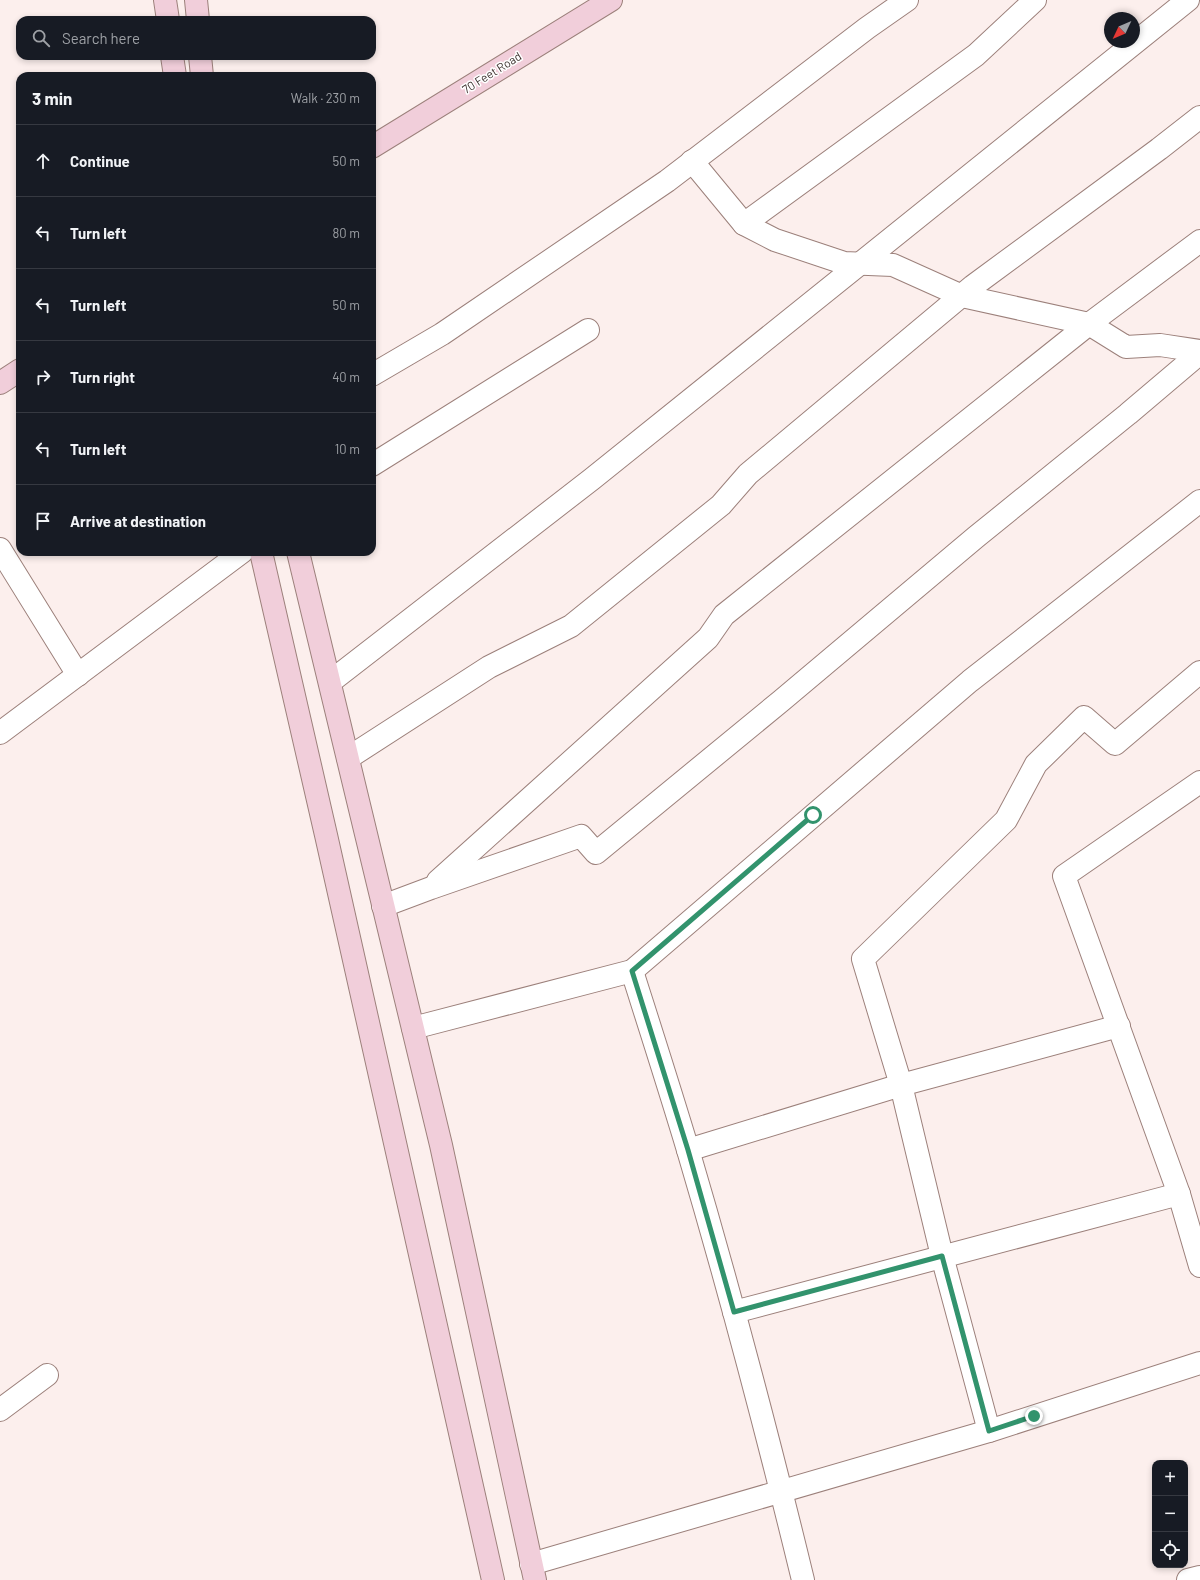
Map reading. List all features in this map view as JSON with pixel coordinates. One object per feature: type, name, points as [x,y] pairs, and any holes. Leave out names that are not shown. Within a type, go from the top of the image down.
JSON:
[{"type":"main road","points":[[165,0],[167,16]]},
{"type":"main road","points":[[196,0],[198,16]]},
{"type":"main road","name":"70 Feet Road","points":[[376,145],[611,0]]},
{"type":"main road","points":[[173,60],[174,72]]},
{"type":"main road","points":[[200,60],[202,72]]},
{"type":"main road","points":[[0,383],[16,373]]},
{"type":"main road","points":[[262,556],[330,851],[492,1580]]},
{"type":"main road","points":[[299,556],[441,1145],[533,1572]]},
{"type":"street","points":[[376,373],[442,334],[667,181],[867,28],[907,0]]},
{"type":"street","points":[[744,224],[976,55],[1035,0]]},
{"type":"street","points":[[330,682],[592,479],[1188,0]]},
{"type":"street","points":[[348,758],[489,667],[571,626],[721,506],[748,474],[962,296],[1200,117]]},
{"type":"street","points":[[692,161],[744,224],[775,240],[844,263],[893,265],[962,296],[1088,324],[1126,348],[1160,344],[1200,352]]},
{"type":"street","points":[[431,888],[708,638],[724,615],[1088,324],[1200,240]]},
{"type":"street","points":[[376,462],[588,330]]},
{"type":"street","points":[[384,906],[431,888],[581,836],[596,853],[781,702],[976,537],[1128,414],[1200,352]]},
{"type":"street","points":[[413,1028],[632,971],[970,681],[1200,501]]},
{"type":"street","points":[[0,549],[78,675]]},
{"type":"street","points":[[0,733],[237,556]]},
{"type":"street","points":[[989,1431],[942,1256],[901,1085],[863,959],[1006,820],[1036,764],[1084,717],[1115,744],[1200,672]]},
{"type":"street","points":[[1200,782],[1064,876],[1179,1194],[1200,1266]]},
{"type":"street","points":[[632,971],[688,1150],[734,1312],[803,1580]]},
{"type":"street","points":[[688,1150],[901,1085],[1119,1026]]},
{"type":"street","points":[[734,1312],[1179,1194]]},
{"type":"street","points":[[533,1572],[781,1490],[989,1431],[1200,1363]]},
{"type":"street","points":[[0,1410],[47,1375]]},
{"type":"street","points":[[1188,1580],[1200,1577]]},
{"type":"route","points":[[813,815],[632,971],[688,1150],[734,1312],[942,1256],[989,1431],[1034,1416]]}]
